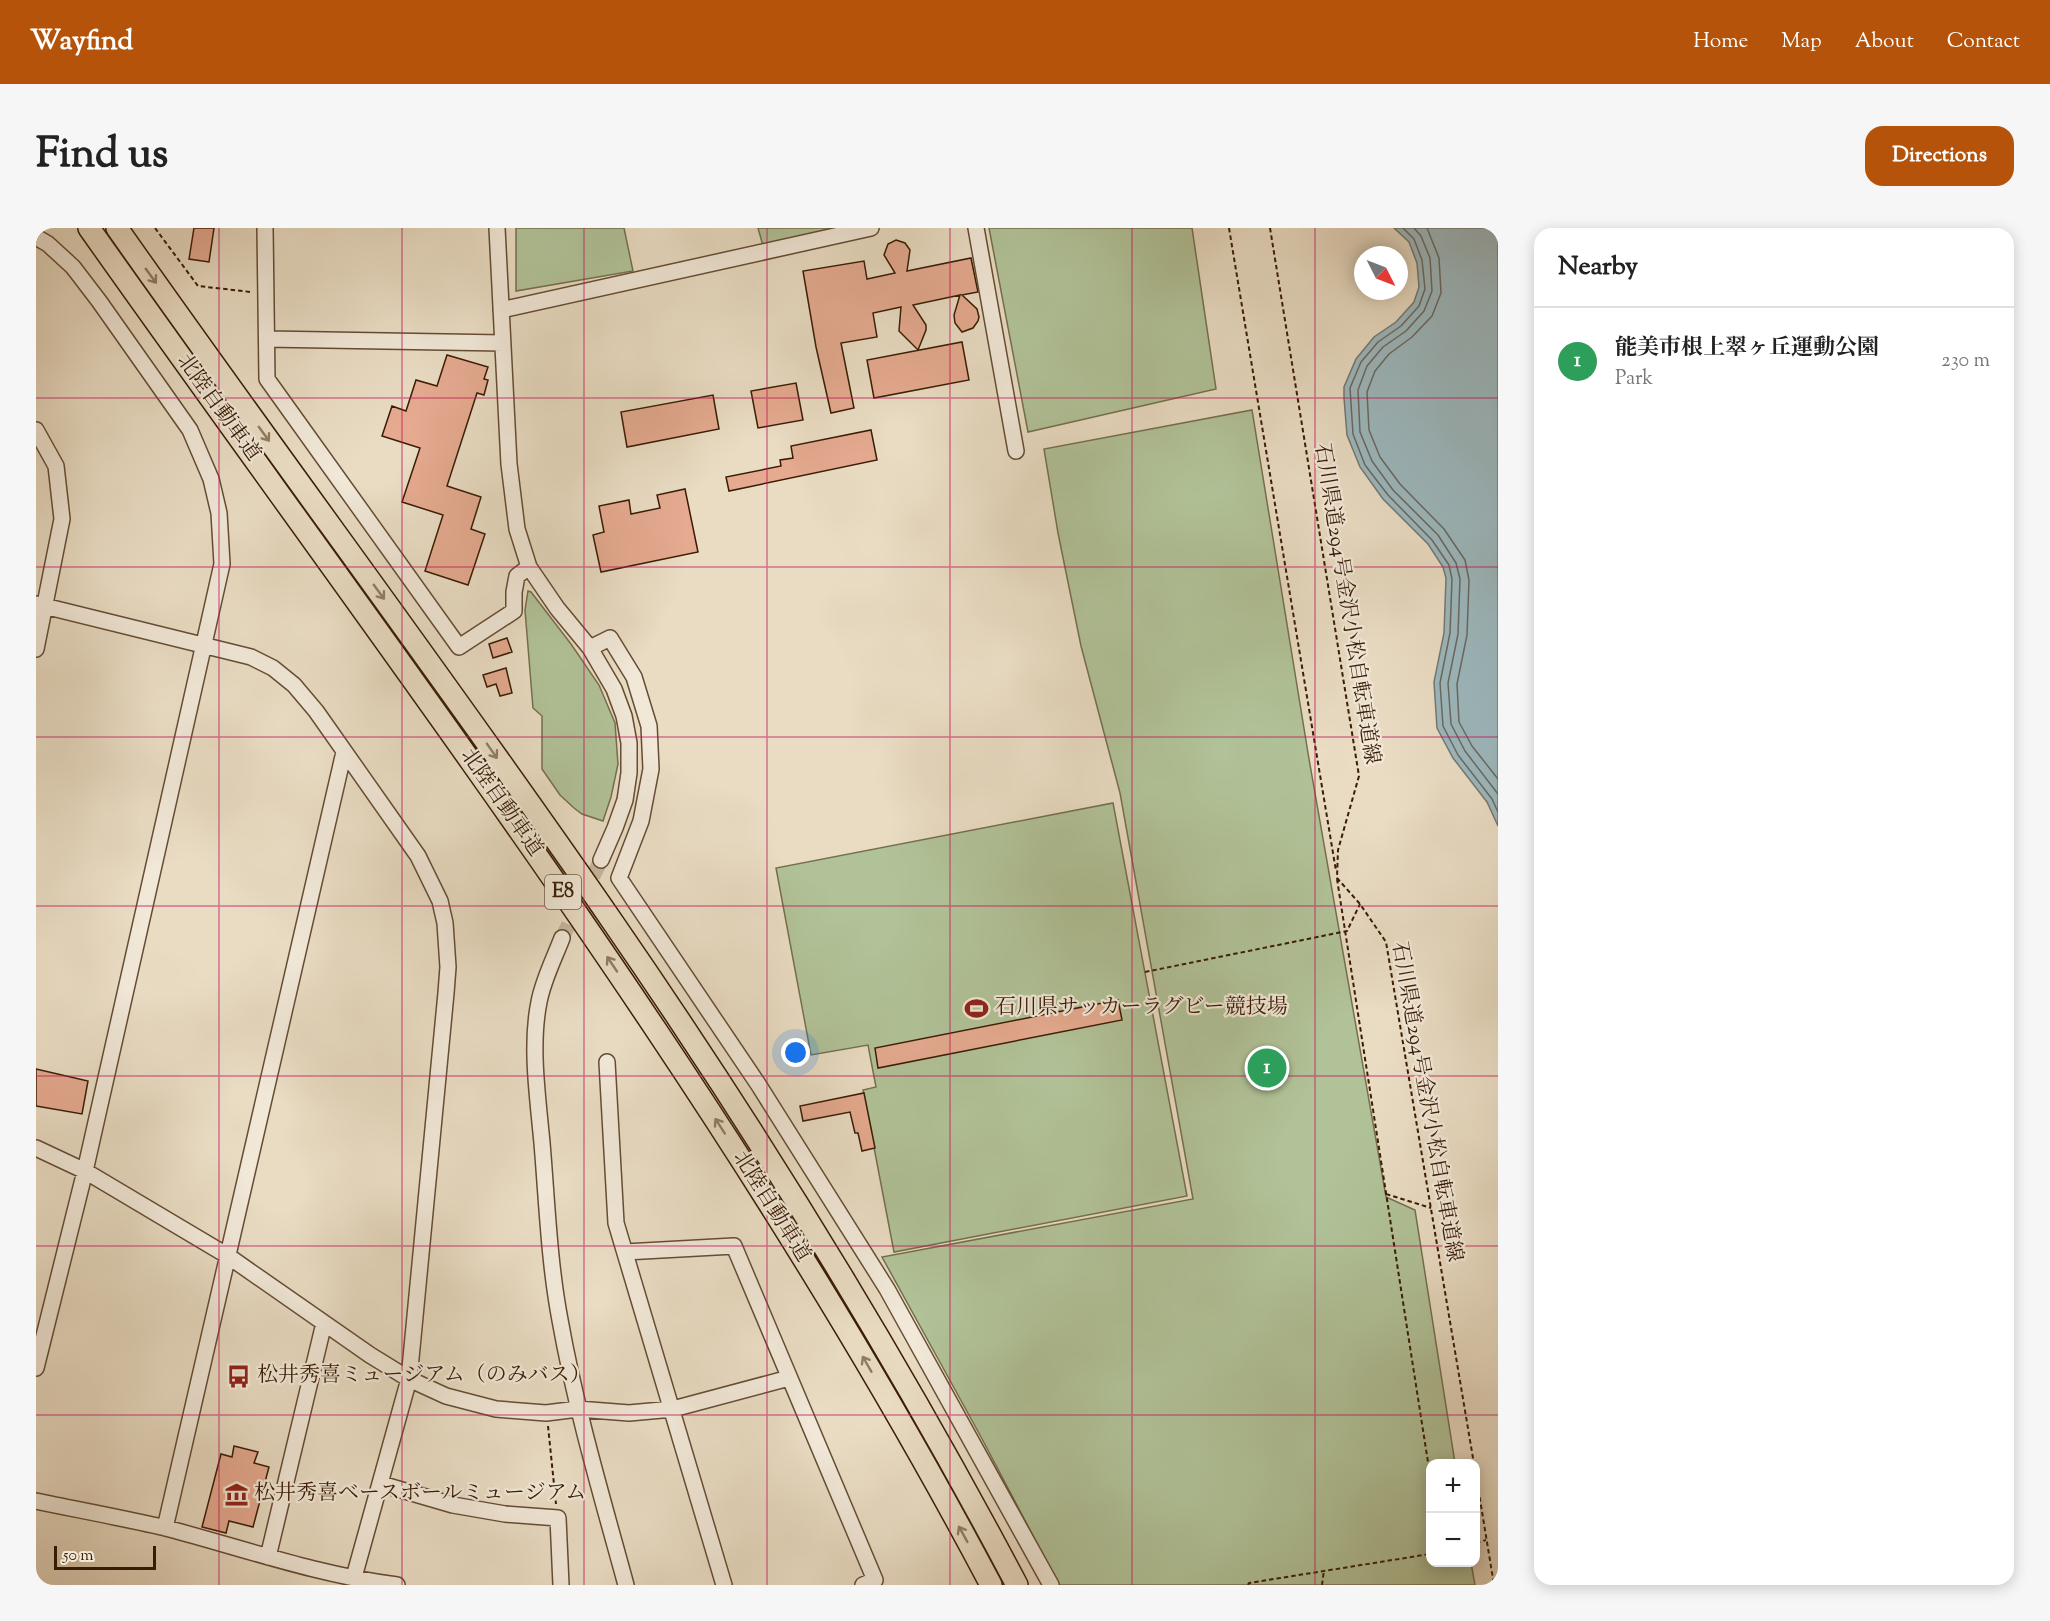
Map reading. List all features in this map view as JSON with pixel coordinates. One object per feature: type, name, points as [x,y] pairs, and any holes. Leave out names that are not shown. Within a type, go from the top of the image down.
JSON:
[{"type":"highway","name":"北陸自動車道","points":[[89,228],[409,672],[595,937],[770,1202],[847,1330],[991,1585]]},
{"type":"highway","name":"北陸自動車道","points":[[117,228],[429,660],[613,923],[807,1220],[939,1443],[1017,1585]]},
{"type":"street","points":[[265,228],[267,379],[459,647],[514,610],[517,576],[529,567]]},
{"type":"street","points":[[496,228],[512,495],[517,529],[529,567],[557,608],[590,648],[614,689],[624,716],[629,743],[629,773],[625,800],[601,860]]},
{"type":"street","points":[[501,310],[871,228]]},
{"type":"street","points":[[976,228],[1016,451]]},
{"type":"street","points":[[36,237],[48,244],[72,267],[99,301],[190,430],[211,479],[219,513],[222,564],[85,1171],[36,1368]]},
{"type":"street","points":[[267,339],[503,343]]},
{"type":"street","points":[[36,430],[56,466],[62,519],[41,605],[36,649]]},
{"type":"street","points":[[41,605],[251,657],[273,668],[294,685],[316,711],[418,856],[440,901],[445,923],[448,967],[409,1379],[354,1577]]},
{"type":"street","points":[[590,648],[610,638],[634,677],[650,726],[651,769],[641,820],[619,878],[758,1084],[887,1289],[1051,1585]]},
{"type":"street","points":[[165,1528],[344,752]]},
{"type":"street","points":[[562,938],[539,1002],[536,1037],[549,1228],[559,1317],[578,1409],[626,1585]]},
{"type":"street","points":[[607,1062],[616,1223],[724,1585]]},
{"type":"street","points":[[36,1148],[85,1171],[228,1256],[370,1355],[409,1379],[446,1396],[496,1409],[546,1413],[578,1409],[628,1413],[673,1409],[789,1378]]},
{"type":"street","points":[[625,1251],[734,1245],[872,1583]]},
{"type":"street","points":[[268,1557],[324,1323]]},
{"type":"street","points":[[381,1484],[453,1504],[505,1514],[558,1518],[561,1585]]},
{"type":"street","points":[[36,1501],[165,1528],[268,1557],[397,1585]]},
{"type":"path","points":[[155,228],[198,286],[266,293]]},
{"type":"path","points":[[1229,228],[1347,930],[1428,1459]]},
{"type":"path","name":"石川県道294号金沢小松自転車道線","points":[[1270,228],[1359,776],[1338,850],[1337,878],[1360,904],[1386,942],[1473,1459]]},
{"type":"path","points":[[1347,930],[1360,904]]},
{"type":"path","points":[[1145,972],[1347,930]]},
{"type":"path","points":[[1386,1194],[1431,1208]]},
{"type":"path","points":[[546,1413],[558,1518]]},
{"type":"path","points":[[1480,1501],[1494,1585]]},
{"type":"path","points":[[1480,1542],[1486,1540]]},
{"type":"path","points":[[1248,1585],[1248,1583],[1324,1570],[1426,1555]]},
{"type":"path","points":[[1322,1585],[1324,1570]]},
{"type":"green space","points":[[516,228],[624,228],[633,271],[516,291]]},
{"type":"green space","points":[[758,228],[867,228],[763,246]]},
{"type":"green space","points":[[989,228],[1192,228],[1216,389],[1028,432]]},
{"type":"green space","points":[[1252,410],[1309,759],[1386,1197],[1415,1210],[1454,1459],[1426,1459],[1426,1567],[1472,1567],[1475,1585],[1059,1585],[882,1257],[1193,1199],[1120,793],[1081,646],[1044,449]]},
{"type":"green space","points":[[528,591],[571,644],[599,685],[615,723],[618,764],[603,821],[582,814],[574,808],[560,795],[542,769],[542,716],[533,708],[525,610]]},
{"type":"green space","name":"石川県サッカーラグビー競技場","points":[[1113,803],[1187,1196],[894,1252],[863,1090],[876,1087],[868,1045],[811,1055],[776,868]]},
{"type":"water","points":[[1394,228],[1498,228],[1498,826],[1487,802],[1453,758],[1437,728],[1434,682],[1444,633],[1446,578],[1443,567],[1428,544],[1383,499],[1360,467],[1347,435],[1344,387],[1356,359],[1374,337],[1396,322],[1414,302],[1419,287],[1417,263],[1409,242]]},
{"type":"building","points":[[194,228],[214,228],[209,262],[189,259]]},
{"type":"building","points":[[896,240],[905,243],[910,250],[907,271],[971,258],[978,292],[962,295],[977,309],[978,321],[973,328],[962,332],[955,323],[954,315],[960,295],[913,305],[926,325],[918,350],[899,331],[901,307],[873,313],[877,337],[841,343],[854,408],[831,413],[816,347],[803,271],[864,261],[867,279],[895,273],[884,255],[888,244]]},
{"type":"building","points":[[962,342],[969,380],[874,398],[867,360]]},
{"type":"building","points":[[447,355],[488,367],[484,379],[488,380],[484,395],[477,393],[447,486],[481,497],[471,529],[485,534],[468,585],[425,571],[443,515],[402,502],[420,448],[382,436],[392,406],[406,411],[416,380],[437,386]]},
{"type":"building","points":[[796,383],[803,420],[758,428],[751,391]]},
{"type":"building","points":[[713,395],[719,429],[627,447],[621,412]]},
{"type":"building","points":[[871,430],[877,460],[729,491],[726,477],[781,466],[780,460],[793,458],[791,446]]},
{"type":"building","points":[[685,489],[698,552],[601,572],[593,535],[604,532],[599,506],[629,500],[631,514],[660,508],[657,495]]},
{"type":"building","points":[[507,638],[512,652],[493,658],[489,644]]},
{"type":"building","points":[[506,668],[512,693],[500,696],[496,684],[487,687],[483,675]]},
{"type":"building","points":[[1118,1000],[1122,1020],[878,1068],[875,1048]]},
{"type":"building","points":[[36,1069],[88,1081],[82,1114],[36,1106]]},
{"type":"building","points":[[864,1093],[875,1148],[862,1151],[850,1112],[803,1121],[800,1106]]},
{"type":"building","name":"松井秀喜ベースボールミュージアム","points":[[234,1446],[258,1452],[254,1463],[269,1467],[253,1527],[229,1521],[226,1533],[202,1527],[221,1454],[232,1457]]},
{"type":"tunnel","points":[[562,938],[601,860]]},
{"type":"place","name":"石川県サッカーラグビー競技場","points":[[977,1008]]},
{"type":"place","name":"能美市根上翠ヶ丘運動公園","points":[[1267,1068]]},
{"type":"place","name":"松井秀喜ミュージアム（のみバス）","points":[[239,1376]]},
{"type":"place","name":"松井秀喜ベースボールミュージアム","points":[[236,1494]]}]
